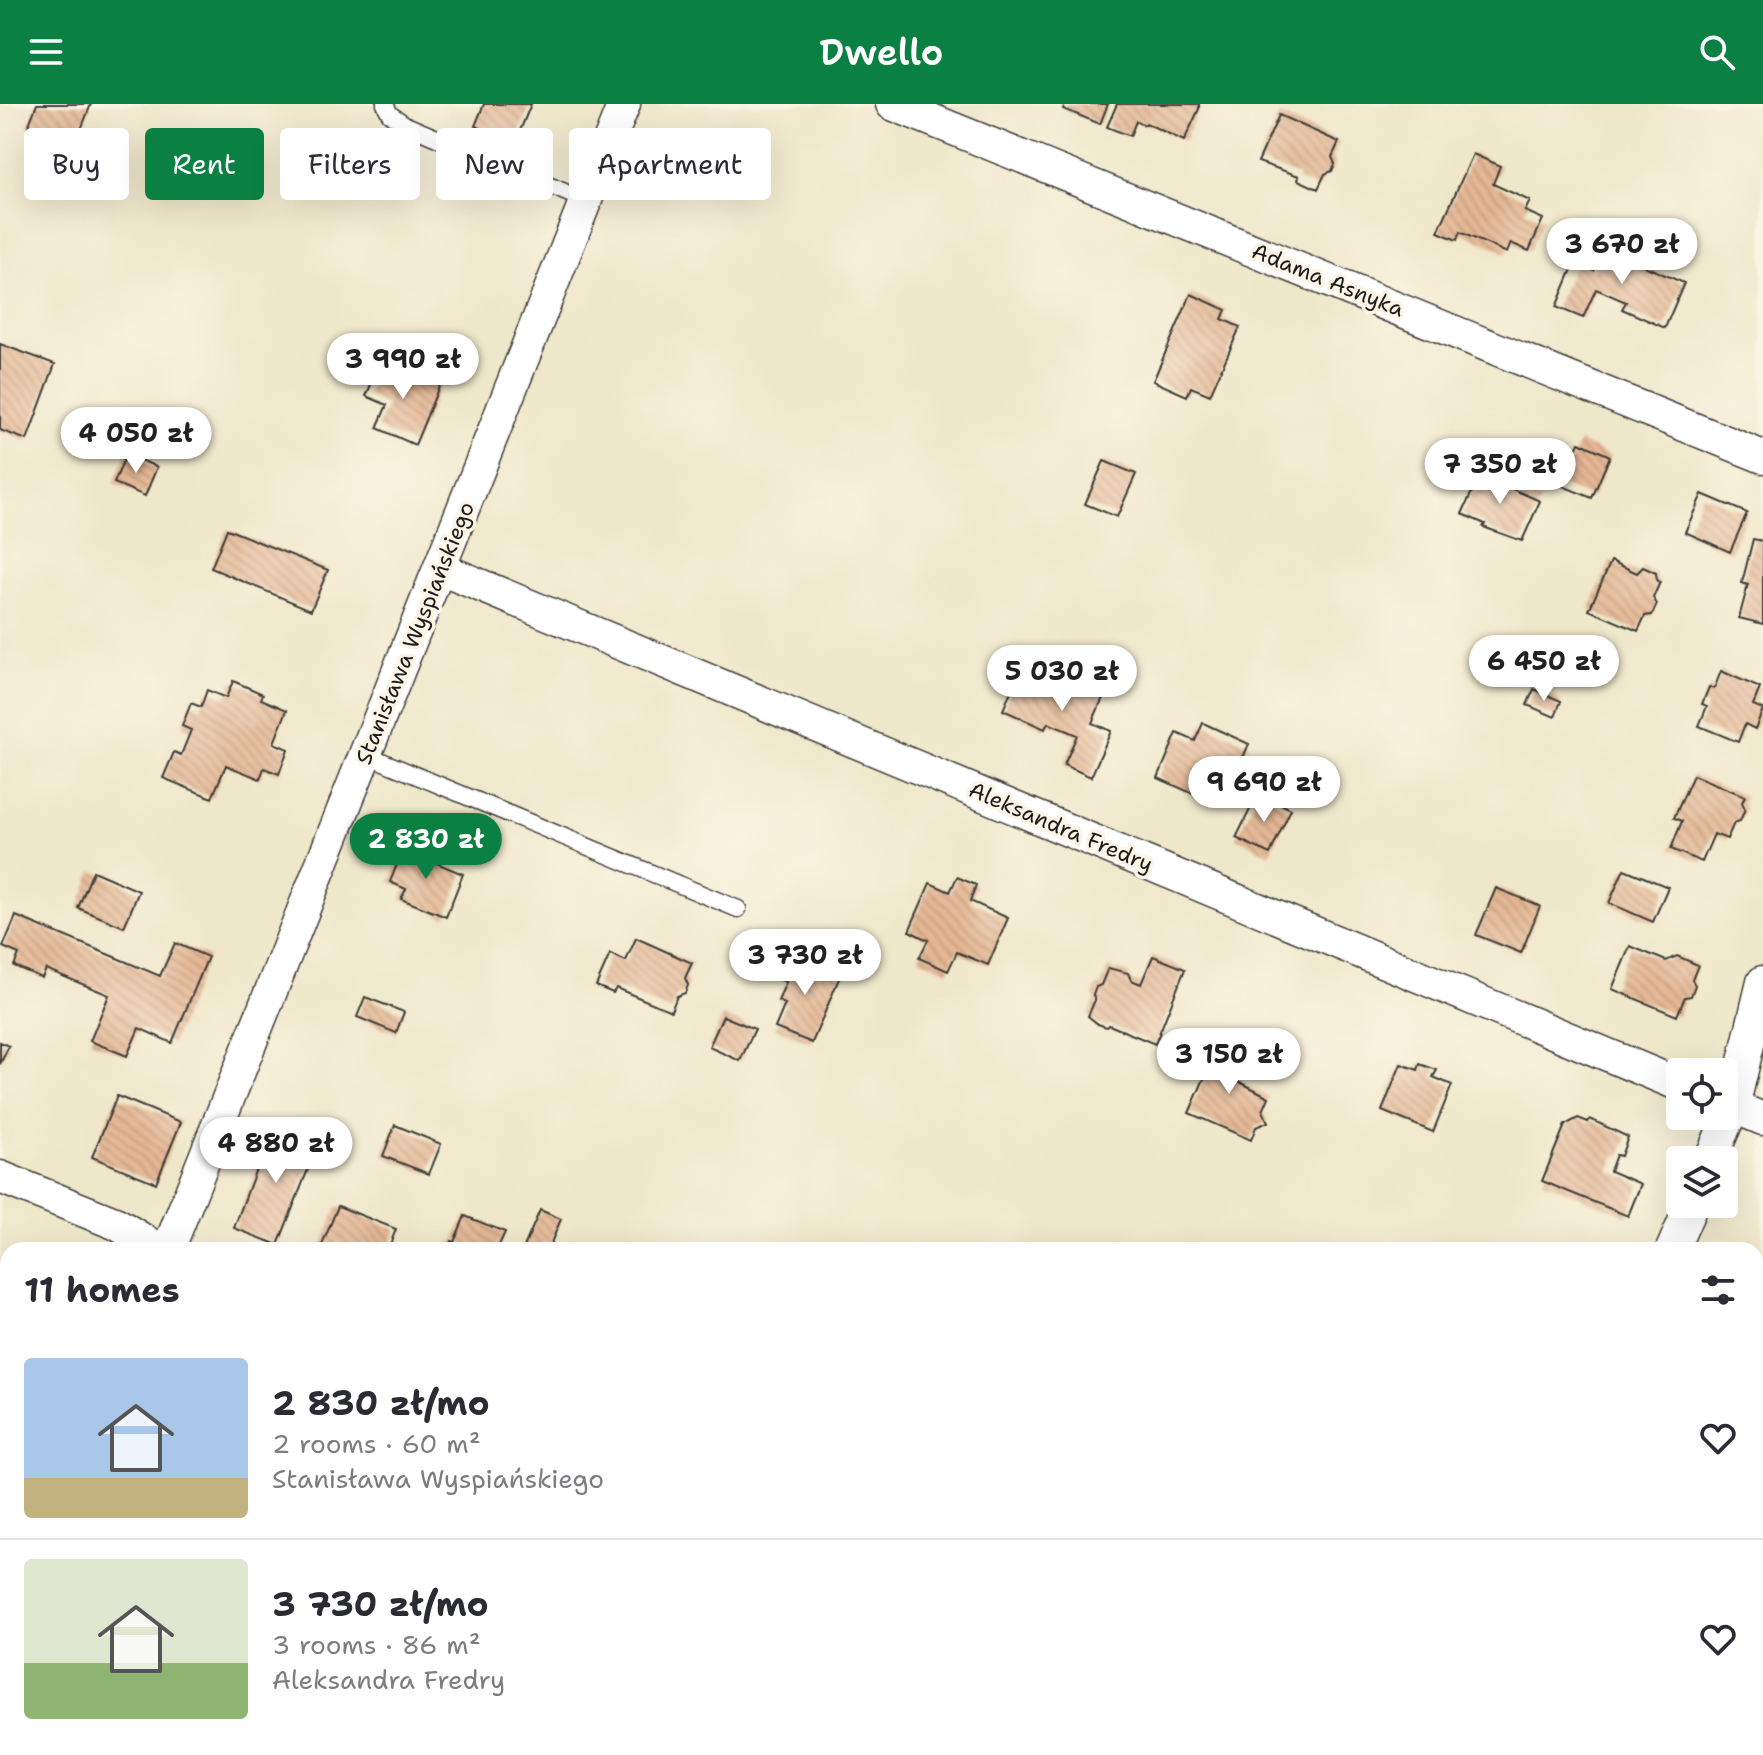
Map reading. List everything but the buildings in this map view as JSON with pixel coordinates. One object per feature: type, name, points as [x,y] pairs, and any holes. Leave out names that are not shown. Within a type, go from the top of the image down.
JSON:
[{"type":"street","name":"Stanisława Wyspiańskiego","points":[[171,1242],[624,104]]},
{"type":"street","name":"Adama Asnyka","points":[[892,104],[1763,457]]},
{"type":"street","name":"Aleksandra Fredry","points":[[441,569],[1666,1079]]},
{"type":"street","points":[[1738,1070],[1763,982]]},
{"type":"street","points":[[1738,1109],[1763,1119]]},
{"type":"street","points":[[0,1177],[117,1224],[146,1242]]},
{"type":"street","points":[[1675,1242],[1686,1218]]},
{"type":"lane","points":[[385,104],[390,114],[406,125],[586,201]]},
{"type":"lane","points":[[367,755],[738,909]]}]
